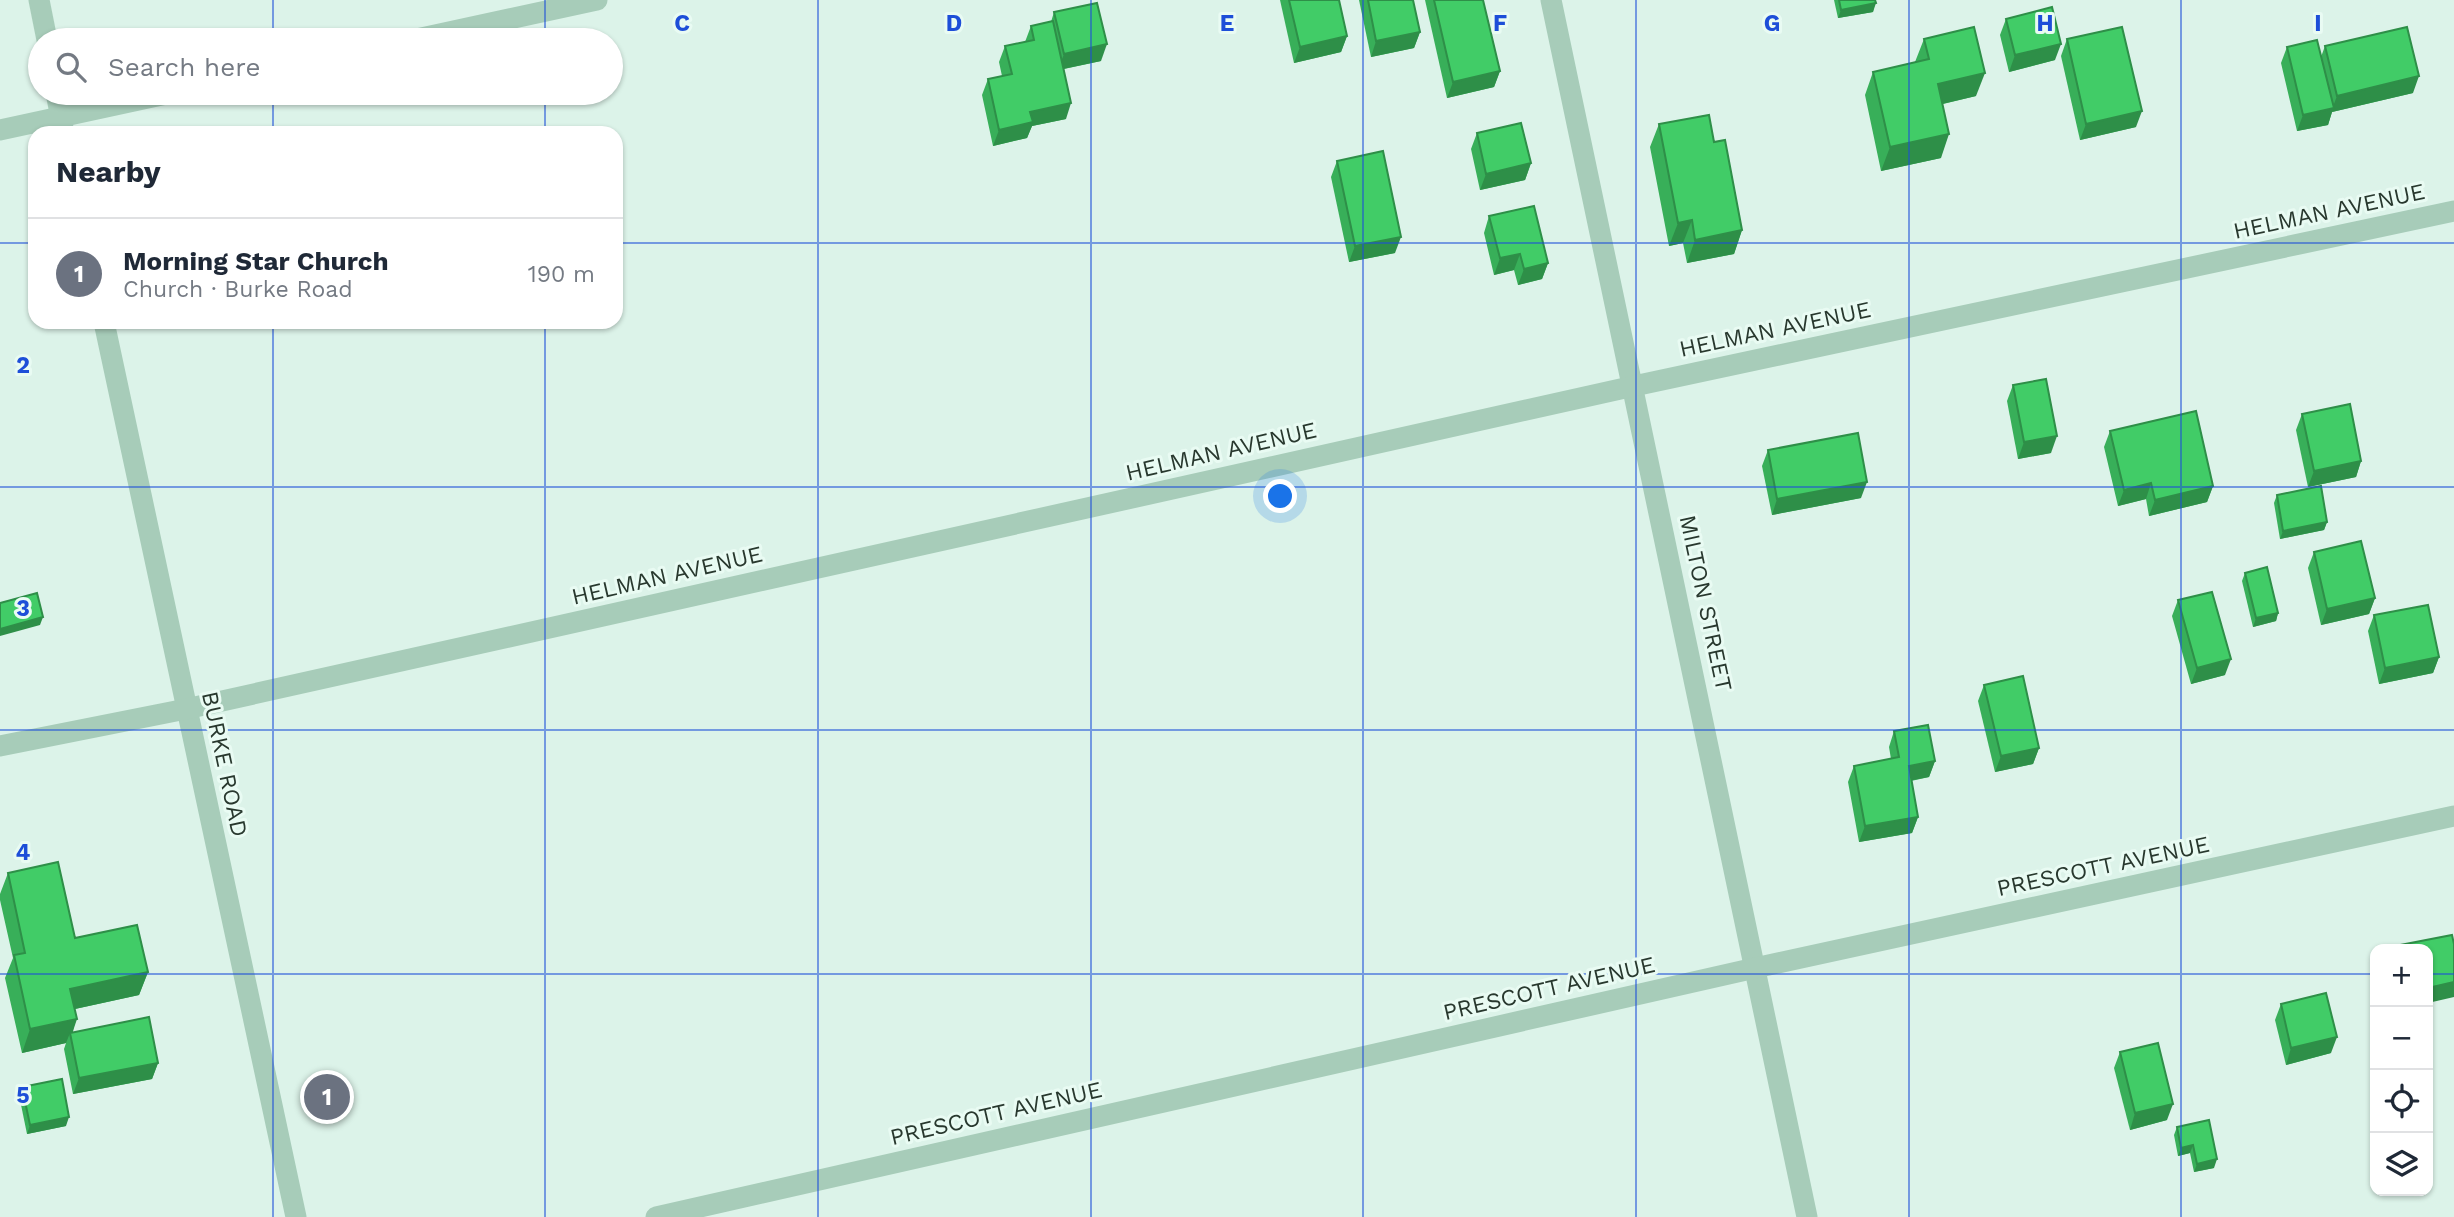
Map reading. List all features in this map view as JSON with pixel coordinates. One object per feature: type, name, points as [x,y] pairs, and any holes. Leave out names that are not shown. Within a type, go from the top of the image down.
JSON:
[{"type":"street","points":[[39,0],[45,28]]},
{"type":"street","points":[[468,28],[597,0]]},
{"type":"street","name":"MILTON STREET","points":[[1550,0],[1634,386],[1807,1217]]},
{"type":"street","points":[[59,105],[63,125],[130,105]]},
{"type":"street","points":[[0,130],[28,128]]},
{"type":"street","name":"HELMAN AVENUE","points":[[0,746],[186,709],[1634,386],[2454,211]]},
{"type":"street","name":"BURKE ROAD","points":[[105,329],[296,1217]]},
{"type":"street","name":"PRESCOTT AVENUE","points":[[656,1217],[1755,968],[2454,816]]},
{"type":"building","points":[[1289,0],[1339,0],[1347,36],[1300,47]]},
{"type":"building","points":[[1368,0],[1413,0],[1420,32],[1376,41]]},
{"type":"building","points":[[1434,0],[1483,0],[1500,71],[1453,82]]},
{"type":"building","points":[[1839,0],[1875,0],[1876,3],[1841,10]]},
{"type":"building","points":[[1097,3],[1107,44],[1064,54],[1054,12]]},
{"type":"building","points":[[2052,7],[2061,44],[2015,55],[2006,19]]},
{"type":"building","points":[[1053,21],[1071,103],[1030,112],[1033,122],[999,130],[988,79],[1012,74],[1005,46],[1034,40],[1031,26]]},
{"type":"building","points":[[1974,27],[1985,73],[1938,84],[1949,134],[1890,147],[1873,72],[1929,59],[1924,39]]},
{"type":"building","points":[[2122,27],[2142,111],[2086,124],[2067,39]]},
{"type":"building","points":[[2407,27],[2419,76],[2337,96],[2325,46]]},
{"type":"building","points":[[2317,40],[2334,108],[2303,115],[2287,47]]},
{"type":"building","points":[[1709,115],[1714,142],[1725,140],[1742,230],[1695,240],[1692,220],[1678,223],[1659,124]]},
{"type":"building","points":[[1521,123],[1531,163],[1486,174],[1477,133]]},
{"type":"building","points":[[1383,151],[1401,237],[1355,246],[1337,161]]},
{"type":"building","points":[[1534,206],[1548,263],[1524,269],[1520,254],[1500,258],[1489,216]]},
{"type":"building","points":[[2046,379],[2057,436],[2024,442],[2013,385]]},
{"type":"building","points":[[2350,404],[2361,461],[2314,471],[2302,414]]},
{"type":"building","points":[[2196,411],[2213,486],[2155,500],[2151,483],[2124,490],[2110,431]]},
{"type":"building","points":[[1858,433],[1867,482],[1777,499],[1768,450]]},
{"type":"building","points":[[2321,486],[2327,522],[2283,531],[2277,495]]},
{"type":"building","points":[[2361,541],[2375,598],[2327,609],[2314,552]]},
{"type":"building","points":[[2267,567],[2278,613],[2256,618],[2245,573]]},
{"type":"building","points":[[2212,592],[2231,659],[2197,668],[2178,600]]},
{"type":"building","points":[[37,593],[43,617],[0,629],[0,603]]},
{"type":"building","points":[[2428,605],[2439,657],[2385,668],[2374,615]]},
{"type":"building","points":[[2023,676],[2039,748],[2001,756],[1984,685]]},
{"type":"building","points":[[1928,725],[1935,761],[1909,766],[1918,817],[1865,826],[1854,766],[1899,757],[1894,731]]},
{"type":"building","points":[[58,862],[75,938],[137,925],[148,972],[70,989],[77,1019],[30,1029],[14,955],[25,953],[8,873]]},
{"type":"building","points":[[2452,935],[2454,982],[2433,987],[2433,944],[2405,944]]},
{"type":"building","points":[[2326,993],[2337,1037],[2291,1048],[2281,1004]]},
{"type":"building","points":[[149,1017],[158,1063],[79,1078],[70,1033]]},
{"type":"building","points":[[2158,1043],[2173,1104],[2135,1113],[2120,1052]]},
{"type":"building","points":[[62,1079],[69,1117],[30,1125],[22,1087]]},
{"type":"building","points":[[2209,1120],[2217,1159],[2197,1164],[2193,1145],[2181,1148],[2177,1127]]},
{"type":"place","name":"Morning Star Church","points":[[327,1097]]}]
